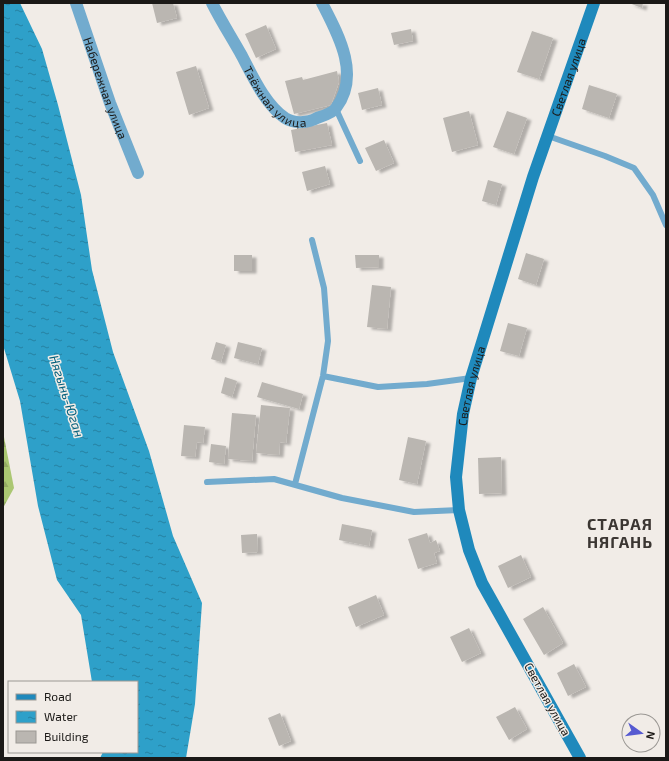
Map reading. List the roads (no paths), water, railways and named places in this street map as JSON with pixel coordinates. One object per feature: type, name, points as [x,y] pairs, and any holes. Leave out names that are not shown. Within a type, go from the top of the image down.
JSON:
[{"type":"street","name":"Набережная улица","points":[[76,3],[110,103],[138,173]]},
{"type":"street","name":"Таёжная улица","points":[[212,3],[255,81],[272,104],[285,118],[294,122],[314,120],[336,110]]},
{"type":"street","points":[[322,3],[340,39],[347,64],[346,86],[336,110]]},
{"type":"street","name":"Светлая улица","points":[[580,758],[482,583],[469,550],[459,510],[456,477],[458,447],[471,378],[533,177],[594,3]]},
{"type":"lane","points":[[336,110],[360,161]]},
{"type":"lane","points":[[548,136],[634,168],[653,195],[666,224]]},
{"type":"lane","points":[[295,484],[323,376],[328,342],[324,288],[312,240]]},
{"type":"lane","points":[[323,376],[378,387],[427,384],[471,378]]},
{"type":"lane","points":[[208,482],[274,479],[342,498],[414,512],[459,510]]},
{"type":"water","name":"Нягынь-Юган","points":[[3,3],[20,3],[42,49],[58,105],[81,195],[92,270],[113,352],[149,451],[173,536],[202,603],[195,704],[186,758],[100,758],[102,753],[138,753],[138,681],[92,681],[81,615],[57,580],[38,506],[20,401],[3,345]]},
{"type":"district","name":"СТАРАЯ НЯГАНЬ","points":[[620,532]]}]
